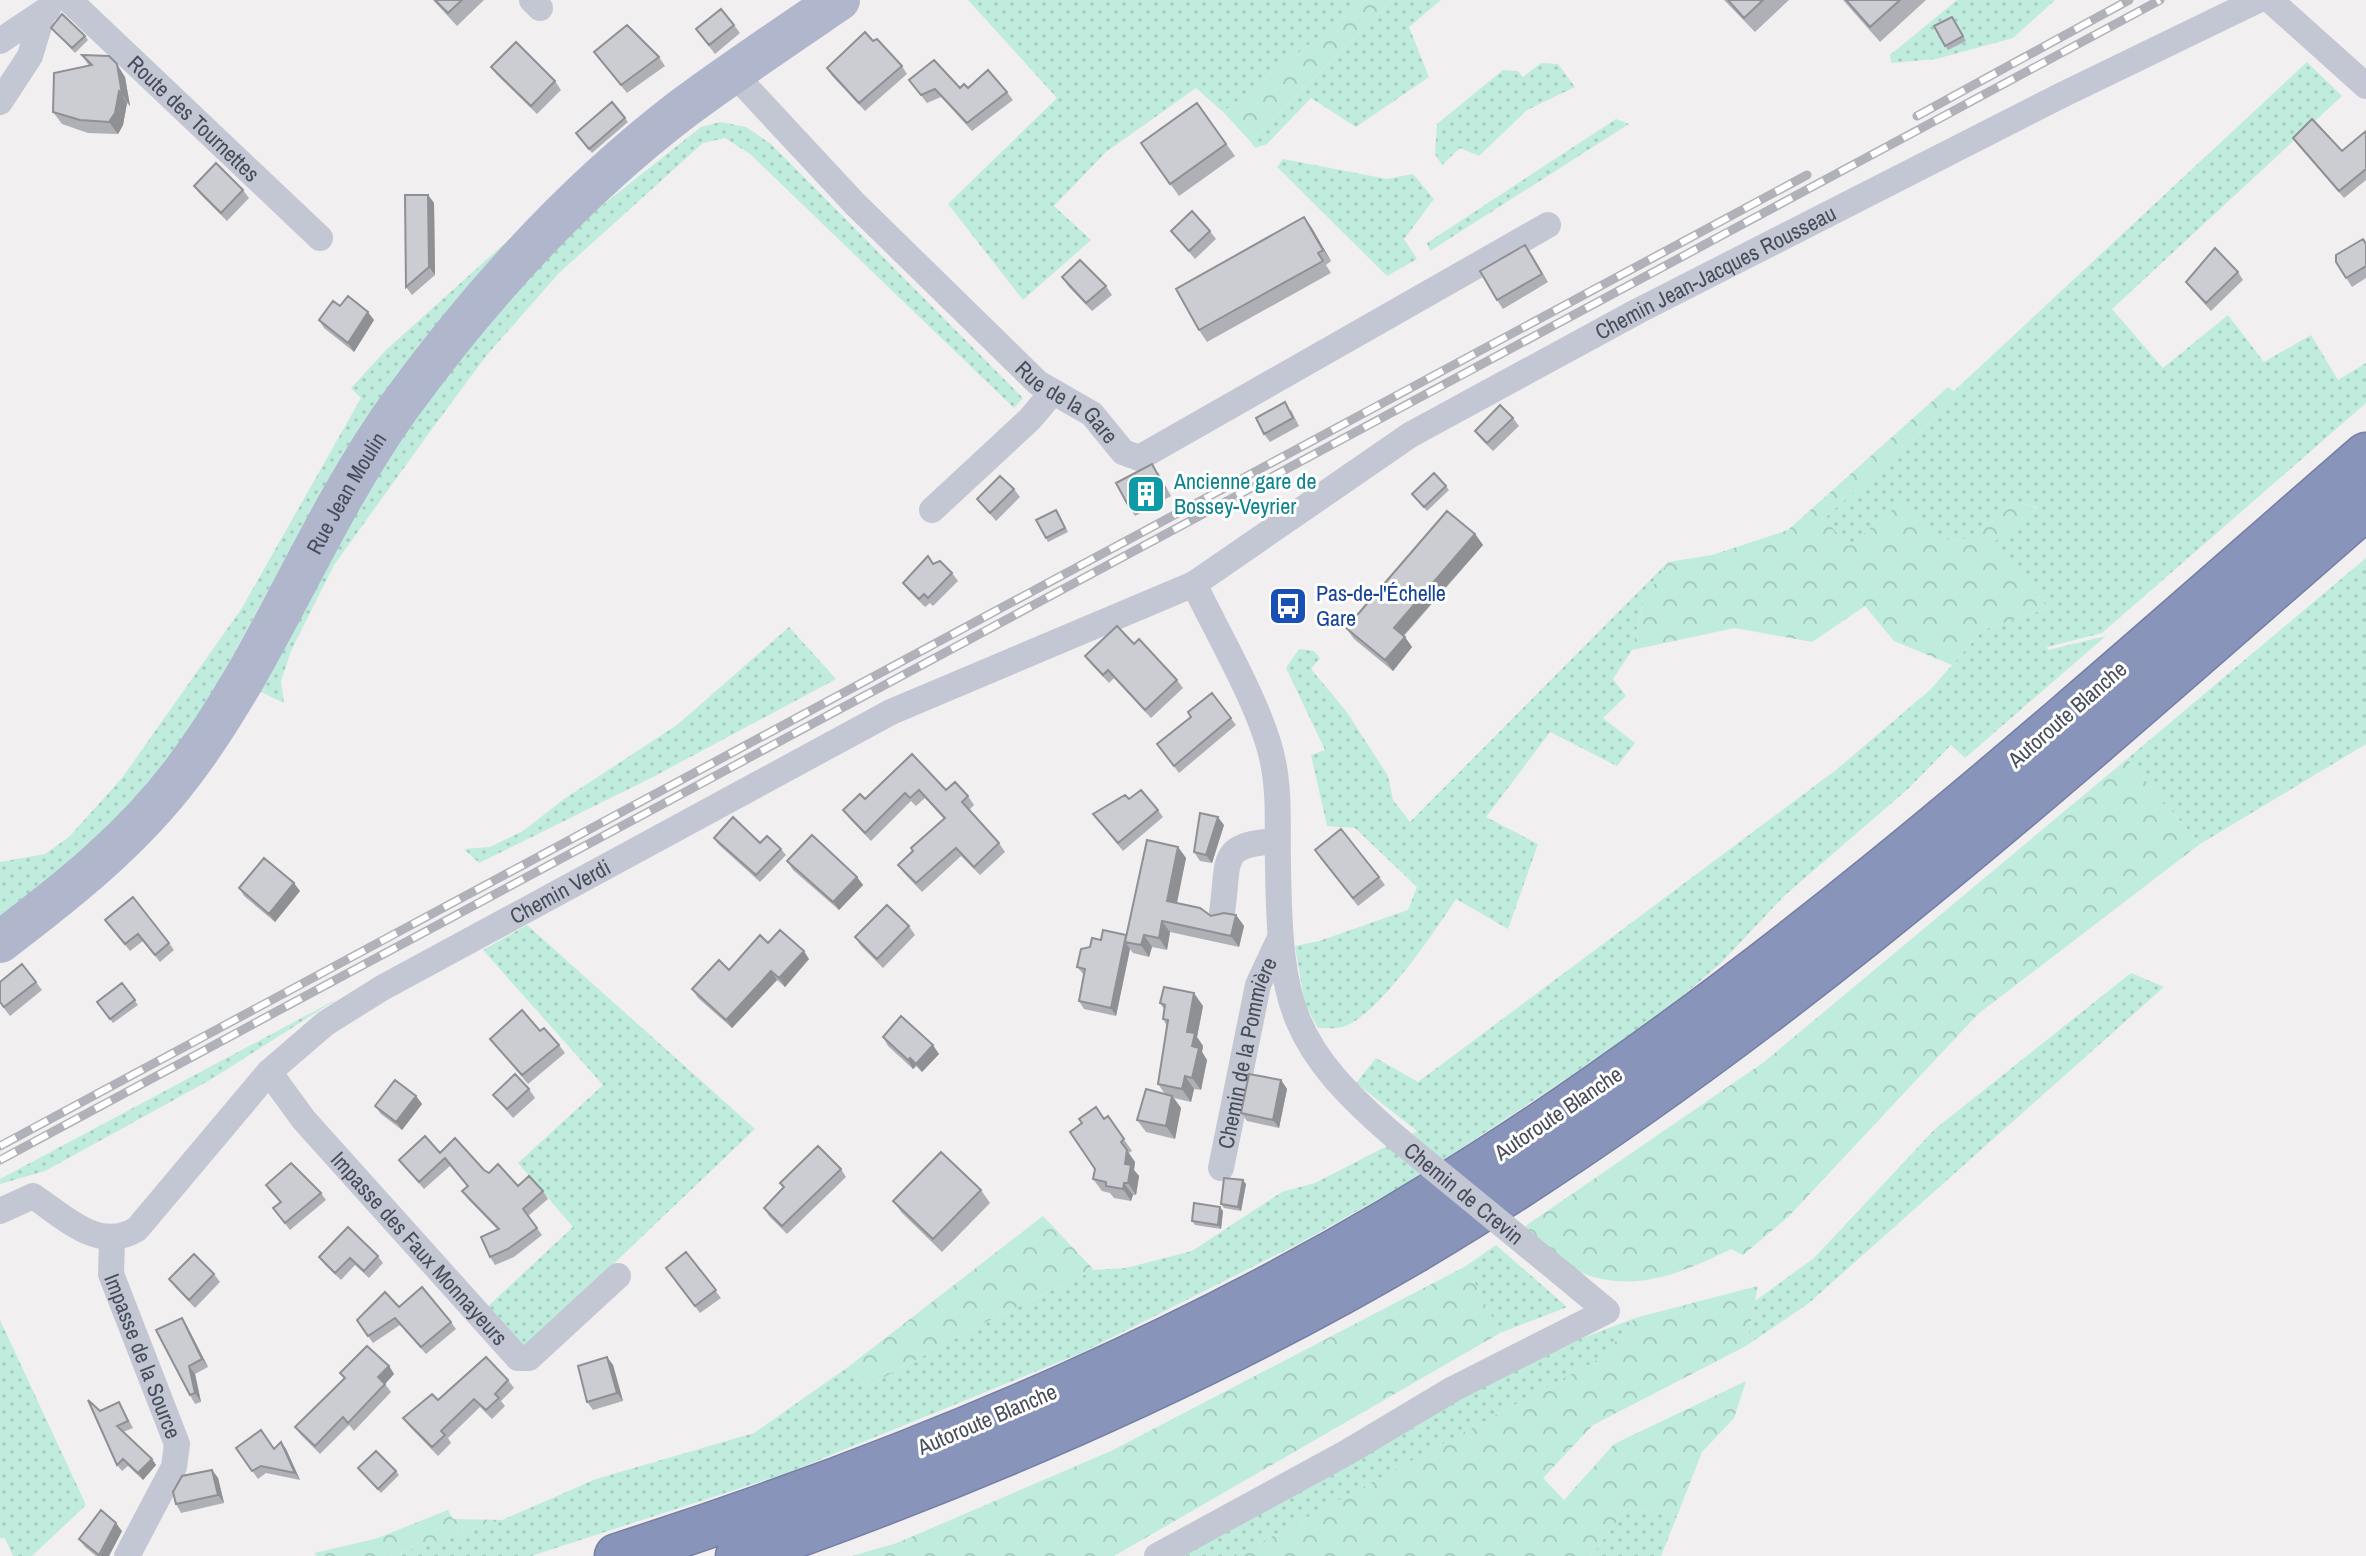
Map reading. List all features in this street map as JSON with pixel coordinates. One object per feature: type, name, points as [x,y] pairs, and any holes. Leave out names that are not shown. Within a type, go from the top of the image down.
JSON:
[{"type":"highway","name":"Autoroute Blanche","points":[[617,1556],[884,1463],[1123,1360],[1299,1270],[1487,1161],[1707,1009],[1872,880],[2366,455]]},
{"type":"highway","name":"Autoroute Blanche","points":[[738,1556],[929,1486],[1102,1412],[1331,1297],[1504,1194],[1716,1051],[1839,956],[2062,771],[2366,507]]},
{"type":"main road","name":"Rue Jean Moulin","points":[[0,942],[102,860],[183,773],[243,678],[342,494],[398,408],[458,329],[575,204],[679,112],[839,0]]},
{"type":"street","name":"Route des Tournettes","points":[[69,0],[320,238]]},
{"type":"street","name":"Chemin Jean-Jacques Rousseau","points":[[1194,584],[1410,435],[1638,311],[2060,96],[2258,0]]},
{"type":"street","points":[[2270,0],[2366,86]]},
{"type":"street","points":[[0,41],[50,7]]},
{"type":"street","points":[[0,102],[30,56],[50,7]]},
{"type":"street","name":"Rue de la Gare","points":[[733,73],[855,204],[1028,374],[1052,393],[1092,414],[1123,452],[1139,458],[1548,225]]},
{"type":"street","points":[[932,510],[1030,419],[1052,393]]},
{"type":"street","name":"Chemin de Crevin","points":[[1157,1556],[1346,1453],[1453,1389],[1607,1311],[1346,1094],[1308,1042],[1293,1013],[1284,983],[1275,776],[1269,745],[1194,584]]},
{"type":"street","name":"Chemin Verdi","points":[[112,1240],[137,1229],[269,1072],[313,1032],[382,988],[891,712],[1194,584]]},
{"type":"street","points":[[1222,912],[1234,850],[1243,844],[1277,841]]},
{"type":"street","name":"Chemin de la Pommière","points":[[1221,1168],[1258,985],[1280,939]]},
{"type":"street","name":"Impasse des Faux Monnayeurs","points":[[269,1072],[314,1131],[518,1358],[529,1358],[618,1276]]},
{"type":"street","points":[[0,1211],[33,1196],[91,1234],[112,1240]]},
{"type":"street","name":"Impasse de la Source","points":[[112,1240],[111,1274],[177,1444],[174,1467],[127,1556]]},
{"type":"green space","points":[[968,0],[1366,0],[1223,112],[1196,88],[1106,152],[1054,206],[1091,240],[1023,300],[948,204],[1057,98]]},
{"type":"green space","points":[[1366,0],[1393,0],[1250,141],[1223,112]]},
{"type":"green space","points":[[1393,0],[1441,0],[1409,27],[1429,77],[1356,127],[1311,98],[1267,144],[1255,148],[1250,141]]},
{"type":"green space","points":[[1957,0],[2055,0],[2013,38],[1936,59],[1891,63],[1890,55]]},
{"type":"green space","points":[[2307,62],[2342,96],[2112,309],[2163,368],[2228,315],[2264,362],[2311,335],[2338,380],[2366,363],[2366,403],[2102,633],[2047,647],[2048,650],[2106,636],[1965,758],[1951,745],[1909,788],[1784,896],[1721,963],[1693,987],[1635,1033],[1442,1161],[1412,1134],[1417,1131],[1356,1083],[1376,1058],[1418,1082],[1836,770],[1930,690],[1983,630],[2048,608],[1993,542],[2038,508],[2018,502],[1966,539],[1940,540],[1904,501],[1849,546],[1823,519],[1926,427],[1954,391]]},
{"type":"green space","points":[[1541,63],[1558,64],[1575,87],[1527,110],[1479,156],[1460,148],[1442,165],[1435,154],[1437,124],[1503,70],[1518,71],[1523,77]]},
{"type":"green space","points":[[1616,119],[1629,124],[1430,251],[1427,243]]},
{"type":"green space","points":[[720,122],[746,127],[771,144],[1023,398],[1014,408],[750,154],[725,138],[703,143],[559,273],[486,356],[334,565],[291,651],[281,681],[284,703],[259,691],[327,558],[420,409],[533,272],[600,207],[701,127]]},
{"type":"green space","points":[[1283,159],[1387,179],[1413,174],[1434,199],[1404,239],[1417,259],[1387,276],[1277,167]]},
{"type":"green space","points":[[532,219],[331,476],[199,717],[130,809],[0,921],[0,862],[45,854],[69,837],[122,778],[242,608],[361,398],[351,388],[387,349]]},
{"type":"green space","points":[[1948,387],[1954,391],[1926,427],[1824,519],[1849,546],[1904,500],[1940,540],[1966,539],[2018,502],[2039,509],[1994,542],[2048,608],[1983,630],[1952,665],[1894,641],[1865,606],[1812,642],[1735,628],[1632,650],[1644,600],[1668,562],[1712,555],[1788,530]]},
{"type":"green space","points":[[2366,558],[2366,744],[2200,844],[2127,759]]},
{"type":"green space","points":[[1668,562],[1644,600],[1632,650],[1613,679],[1626,696],[1603,718],[1635,743],[1617,766],[1550,732],[1486,817],[1538,844],[1508,929],[1456,899],[1405,970],[1373,1006],[1343,1027],[1318,1028],[1305,1004],[1295,946],[1319,941],[1408,910],[1417,887],[1355,828],[1327,826],[1311,755],[1325,750],[1286,668],[1299,649],[1314,651],[1320,658],[1311,669],[1346,711],[1388,776],[1393,800],[1410,822]]},
{"type":"green space","points":[[789,627],[836,679],[653,777],[479,863],[464,849],[490,847],[523,831],[564,799],[677,725]]},
{"type":"green space","points":[[2127,759],[2200,844],[1978,1014],[1789,1216],[1743,1255],[1731,1249],[1673,1274],[1653,1279],[1613,1281],[1571,1268],[1524,1227],[1764,1062]]},
{"type":"green space","points":[[527,925],[755,1129],[525,1348],[486,1308],[573,1227],[518,1163],[603,1085],[483,950]]},
{"type":"green space","points":[[2131,973],[2164,987],[1809,1303],[1746,1346],[1755,1301],[1814,1258],[1935,1129]]},
{"type":"green space","points":[[339,998],[210,1080],[45,1171],[0,1184],[0,1179]]},
{"type":"green space","points":[[1389,1145],[1423,1174],[1300,1243],[1081,1353],[787,1473],[531,1556],[390,1556],[502,1520],[596,1479],[754,1433],[848,1367],[866,1387],[982,1324],[1094,1270],[1126,1268],[1192,1251],[1282,1192],[1315,1183]]},
{"type":"green space","points":[[1043,1216],[1094,1270],[982,1324],[866,1387],[848,1367]]},
{"type":"green space","points":[[1496,1245],[1567,1307],[1500,1333],[1466,1266]]},
{"type":"green space","points":[[1466,1266],[1500,1333],[1114,1556],[852,1556],[897,1543],[1111,1451]]},
{"type":"green space","points":[[1758,1286],[1746,1346],[1593,1425],[1543,1478],[1564,1500],[1614,1444],[1746,1381],[1734,1418],[1702,1452],[1677,1516],[1627,1508],[1591,1556],[1236,1556],[1601,1358],[1635,1318]]},
{"type":"green space","points":[[1635,1318],[1602,1358],[1236,1556],[1178,1556],[1417,1426],[1467,1395],[1575,1341]]},
{"type":"green space","points":[[0,1320],[86,1505],[32,1556],[13,1556],[5,1538],[0,1538]]},
{"type":"green space","points":[[1627,1508],[1677,1516],[1661,1556],[1591,1556]]},
{"type":"green space","points":[[448,1510],[453,1519],[502,1520],[390,1556],[317,1556],[314,1553],[375,1539]]},
{"type":"building","points":[[435,0],[462,0],[448,13]]},
{"type":"building","points":[[1728,0],[1763,0],[1744,18]]},
{"type":"building","points":[[1846,0],[1900,0],[1870,27]]},
{"type":"building","points":[[721,9],[734,25],[709,45],[696,29]]},
{"type":"building","points":[[62,14],[85,36],[72,48],[51,28]]},
{"type":"building","points":[[1952,17],[1963,36],[1945,46],[1934,26]]},
{"type":"building","points":[[627,25],[659,57],[621,85],[594,52]]},
{"type":"building","points":[[865,32],[873,41],[877,39],[902,66],[859,103],[827,68]]},
{"type":"building","points":[[516,42],[555,81],[531,106],[491,67]]},
{"type":"building","points":[[82,55],[109,56],[117,64],[122,94],[119,91],[115,113],[109,122],[80,120],[53,112],[54,73],[92,65]]},
{"type":"building","points":[[934,60],[960,88],[964,84],[968,88],[988,70],[1007,92],[967,123],[935,89],[921,95],[909,80]]},
{"type":"building","points":[[612,102],[625,118],[589,149],[576,133]]},
{"type":"building","points":[[1197,103],[1226,144],[1170,184],[1141,143]]},
{"type":"building","points":[[2312,119],[2342,151],[2366,131],[2366,169],[2339,191],[2293,138]]},
{"type":"building","points":[[216,163],[243,190],[221,213],[194,186]]},
{"type":"building","points":[[405,195],[428,195],[429,267],[406,287]]},
{"type":"building","points":[[1192,211],[1210,231],[1189,251],[1171,231]]},
{"type":"building","points":[[1304,217],[1323,250],[1318,253],[1323,261],[1199,330],[1176,289]]},
{"type":"building","points":[[2363,239],[2366,244],[2366,266],[2346,278],[2336,262],[2336,255]]},
{"type":"building","points":[[1525,245],[1542,274],[1497,300],[1480,271]]},
{"type":"building","points":[[2215,248],[2238,272],[2206,303],[2186,282]]},
{"type":"building","points":[[1080,260],[1106,286],[1086,303],[1062,277]]},
{"type":"building","points":[[348,296],[368,312],[348,343],[319,320],[333,301],[340,306]]},
{"type":"building","points":[[1285,402],[1293,418],[1264,434],[1256,418]]},
{"type":"building","points":[[1500,405],[1513,418],[1487,443],[1475,431]]},
{"type":"building","name":"Ancienne gare de Bossey-Veyrier","points":[[1152,464],[1165,488],[1129,507],[1116,483]]},
{"type":"building","points":[[1434,473],[1446,486],[1424,507],[1412,494]]},
{"type":"building","points":[[1000,476],[1014,489],[990,513],[977,499]]},
{"type":"building","points":[[1056,510],[1065,528],[1046,538],[1036,520]]},
{"type":"building","points":[[1447,511],[1475,534],[1394,628],[1405,637],[1385,660],[1346,628]]},
{"type":"building","points":[[928,556],[933,564],[940,561],[952,573],[928,598],[924,594],[919,599],[903,583]]},
{"type":"building","points":[[1117,626],[1134,644],[1139,639],[1177,680],[1145,710],[1108,670],[1103,675],[1085,656]]},
{"type":"building","points":[[1212,693],[1231,718],[1174,766],[1157,744],[1191,717],[1188,712]]},
{"type":"building","points":[[912,754],[946,790],[955,782],[968,796],[962,802],[999,843],[974,867],[956,848],[916,883],[898,865],[913,851],[911,848],[945,818],[919,790],[910,798],[905,793],[865,833],[843,810],[860,794],[865,799]]},
{"type":"building","points":[[1141,790],[1158,810],[1118,843],[1093,814],[1125,795],[1129,799]]},
{"type":"building","points":[[1200,813],[1218,817],[1206,855],[1194,852]]},
{"type":"building","points":[[733,817],[760,843],[767,836],[781,849],[756,875],[714,838]]},
{"type":"building","points":[[1341,829],[1379,877],[1353,898],[1315,850]]},
{"type":"building","points":[[812,835],[857,877],[833,902],[787,861]]},
{"type":"building","points":[[1147,840],[1178,847],[1167,901],[1200,908],[1211,916],[1224,913],[1236,915],[1231,936],[1162,921],[1159,938],[1144,935],[1141,945],[1125,942]]},
{"type":"building","points":[[264,858],[294,883],[269,914],[239,888]]},
{"type":"building","points":[[133,897],[169,943],[155,955],[138,934],[125,944],[105,920]]},
{"type":"building","points":[[887,905],[909,926],[877,959],[855,937]]},
{"type":"building","points":[[780,930],[804,951],[779,978],[771,971],[726,1020],[692,989],[719,960],[729,970],[760,935],[768,943]]},
{"type":"building","points":[[1103,930],[1126,935],[1111,1008],[1079,1001],[1085,969],[1077,967],[1081,949],[1090,947],[1092,938],[1101,940]]},
{"type":"building","points":[[22,964],[36,982],[4,1007],[0,1002],[0,982]]},
{"type":"building","points":[[122,983],[135,1000],[110,1019],[97,1002]]},
{"type":"building","points":[[1164,987],[1194,993],[1187,1032],[1195,1033],[1192,1046],[1199,1048],[1192,1078],[1185,1076],[1182,1089],[1158,1084],[1168,1020],[1163,1019],[1165,1005],[1160,1003]]},
{"type":"building","points":[[522,1010],[540,1031],[544,1028],[559,1045],[522,1075],[490,1039]]},
{"type":"building","points":[[901,1016],[933,1045],[916,1064],[883,1037]]},
{"type":"building","points":[[515,1074],[529,1089],[507,1109],[493,1095]]},
{"type":"building","points":[[1249,1074],[1281,1080],[1273,1120],[1241,1113]]},
{"type":"building","points":[[395,1080],[416,1096],[396,1122],[375,1106]]},
{"type":"building","points":[[1146,1089],[1172,1096],[1166,1126],[1137,1120]]},
{"type":"building","points":[[1096,1107],[1104,1119],[1108,1116],[1124,1139],[1121,1142],[1127,1150],[1125,1164],[1131,1165],[1128,1183],[1124,1183],[1123,1189],[1106,1186],[1106,1182],[1093,1179],[1095,1169],[1070,1132],[1082,1123],[1079,1119]]},
{"type":"building","points":[[425,1136],[440,1153],[455,1138],[484,1170],[489,1173],[498,1164],[518,1186],[529,1176],[543,1191],[523,1209],[537,1228],[508,1249],[490,1257],[481,1237],[499,1229],[462,1191],[468,1186],[445,1158],[419,1182],[399,1160]]},
{"type":"building","points":[[818,1146],[841,1169],[782,1226],[764,1208],[784,1187],[780,1183]]},
{"type":"building","points":[[941,1152],[981,1190],[933,1239],[893,1201]]},
{"type":"building","points":[[291,1163],[321,1193],[285,1223],[273,1208],[281,1202],[266,1185]]},
{"type":"building","points":[[1224,1178],[1243,1180],[1238,1207],[1221,1204]]},
{"type":"building","points":[[1194,1203],[1220,1207],[1218,1225],[1192,1221]]},
{"type":"building","points":[[348,1227],[378,1256],[364,1271],[350,1258],[335,1273],[319,1257]]},
{"type":"building","points":[[686,1252],[716,1290],[695,1306],[666,1268]]},
{"type":"building","points":[[194,1254],[214,1274],[189,1300],[169,1279]]},
{"type":"building","points":[[422,1287],[451,1322],[421,1347],[395,1318],[368,1336],[357,1320],[385,1292],[399,1307]]},
{"type":"building","points":[[182,1318],[202,1359],[189,1366],[195,1393],[190,1395],[156,1330]]},
{"type":"building","points":[[367,1346],[389,1366],[378,1377],[385,1384],[348,1423],[343,1417],[315,1446],[295,1427],[345,1378],[340,1373]]},
{"type":"building","points":[[486,1357],[508,1380],[495,1394],[499,1398],[486,1410],[474,1399],[441,1431],[445,1435],[432,1447],[403,1418],[432,1394],[438,1400]]},
{"type":"building","points":[[607,1357],[617,1393],[587,1402],[578,1366]]},
{"type":"building","points":[[88,1400],[100,1411],[119,1402],[128,1421],[117,1426],[152,1459],[138,1473],[123,1459],[117,1465]]},
{"type":"building","points":[[261,1430],[274,1449],[281,1442],[295,1473],[261,1466],[252,1471],[236,1448]]},
{"type":"building","points":[[376,1451],[396,1471],[378,1489],[358,1468]]},
{"type":"building","points":[[212,1470],[218,1495],[176,1504],[173,1492],[182,1476]]},
{"type":"building","points":[[101,1510],[116,1523],[99,1555],[79,1539]]},
{"type":"railway","points":[[1917,116],[2129,0]]},
{"type":"railway","points":[[0,1160],[2160,0]]},
{"type":"railway","points":[[0,1146],[1807,175]]},
{"type":"place","name":"Ancienne gare de Bossey-Veyrier","points":[[1146,494]]},
{"type":"place","name":"Pas-de-l'Échelle Gare","points":[[1288,606]]}]
